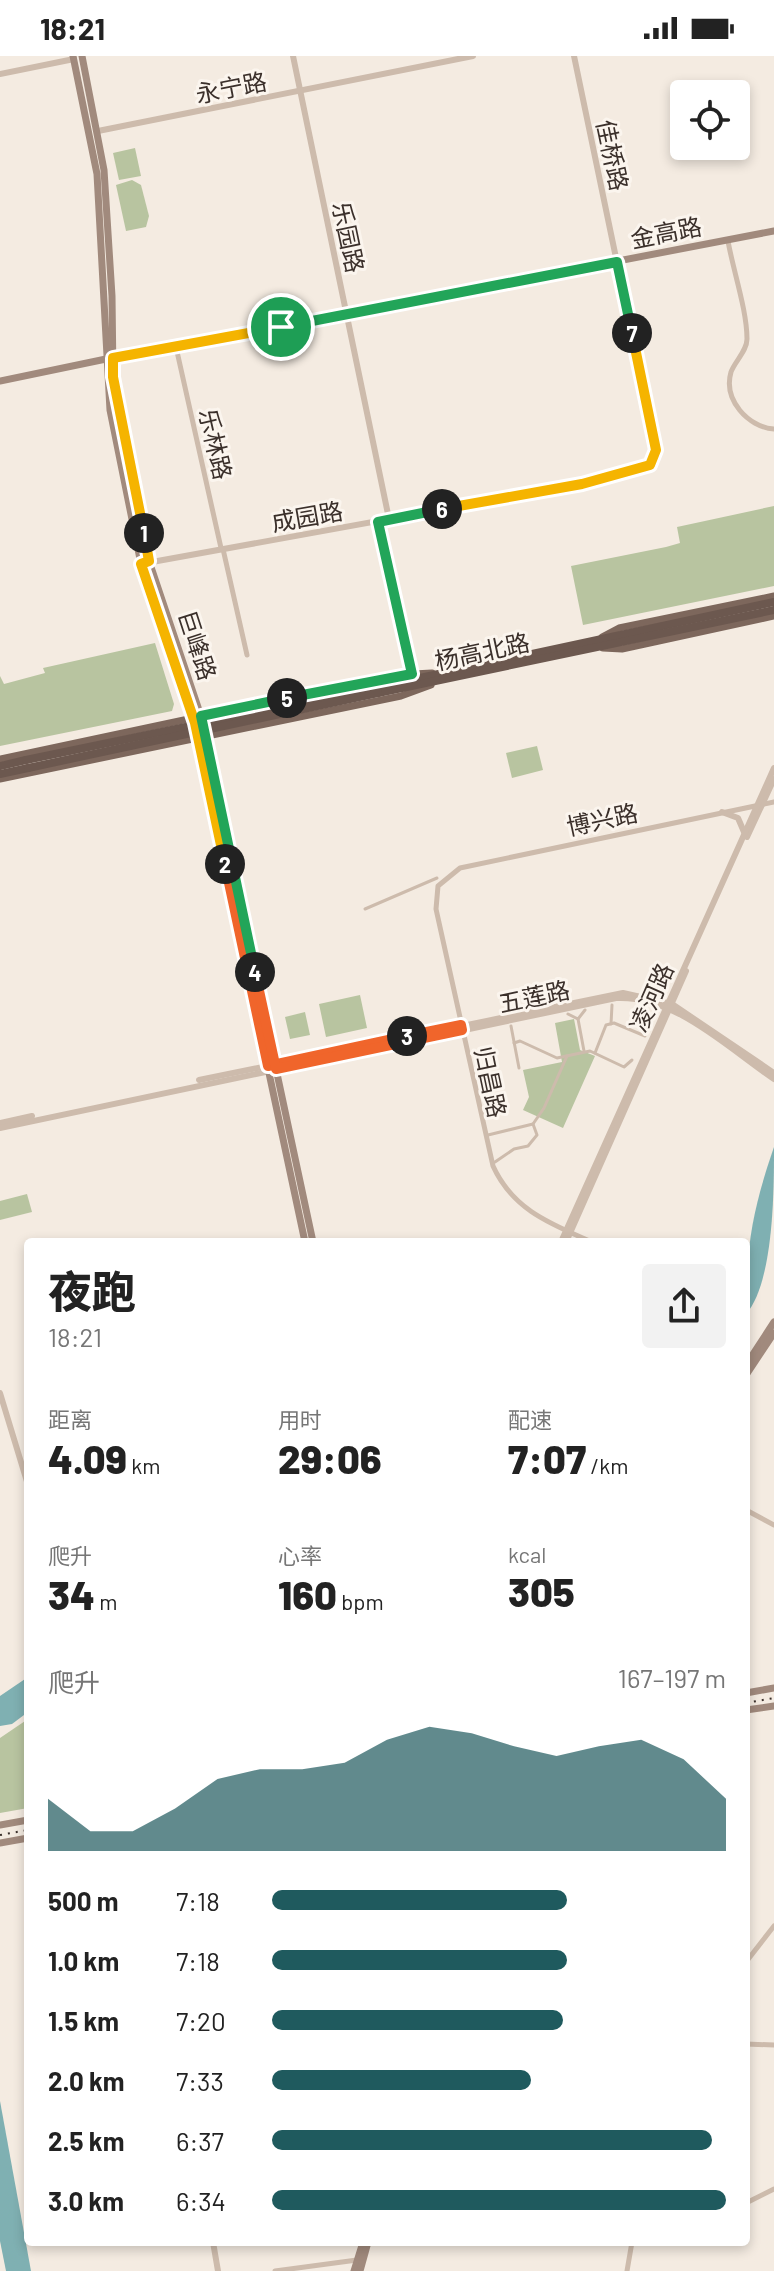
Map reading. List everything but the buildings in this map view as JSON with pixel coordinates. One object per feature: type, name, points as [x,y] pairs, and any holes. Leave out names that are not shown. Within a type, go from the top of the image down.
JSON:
[{"type":"highway","name":"杨高北路","points":[[700,622],[774,602]]},
{"type":"highway","name":"杨高北路","points":[[0,766],[27,764],[596,643],[774,610]]},
{"type":"highway","name":"杨高北路","points":[[0,776],[27,764]]},
{"type":"main road","name":"巨峰路","points":[[76,57],[94,132],[108,220],[110,358],[145,562],[197,717],[312,1238]]},
{"type":"main road","name":"金高路","points":[[0,381],[774,231]]},
{"type":"main road","name":"杨高北路","points":[[596,643],[619,628],[774,596]]},
{"type":"main road","name":"杨高北路","points":[[596,643],[622,649],[774,616]]},
{"type":"main road","points":[[0,759],[412,674],[446,675]]},
{"type":"main road","points":[[0,776],[202,739],[401,696],[446,675]]},
{"type":"main road","name":"巨峰路","points":[[272,1067],[304,1238]]},
{"type":"main road","points":[[750,1359],[774,1322]]},
{"type":"main road","points":[[750,1369],[774,1333]]},
{"type":"main road","points":[[750,1692],[774,1688]]},
{"type":"main road","points":[[750,1709],[774,1706]]},
{"type":"main road","points":[[0,1825],[24,1821]]},
{"type":"main road","points":[[0,1843],[24,1839]]},
{"type":"main road","points":[[357,2271],[365,2246]]},
{"type":"street","name":"乐园路","points":[[293,56],[389,519]]},
{"type":"street","name":"永宁路","points":[[94,132],[473,56]]},
{"type":"street","name":"佳桥路","points":[[574,56],[656,450]]},
{"type":"street","points":[[0,74],[76,57]]},
{"type":"street","points":[[728,241],[747,341],[731,373],[730,393],[738,410],[762,427],[774,429]]},
{"type":"street","name":"乐林路","points":[[176,347],[247,655]]},
{"type":"street","name":"成园路","points":[[145,562],[582,484],[650,465],[656,450]]},
{"type":"street","points":[[378,522],[412,674]]},
{"type":"street","name":"凌河路","points":[[565,1238],[774,768]]},
{"type":"street","name":"凌河路","points":[[669,1005],[744,833],[774,779]]},
{"type":"street","name":"博兴路","points":[[439,879],[460,868],[774,802]]},
{"type":"street","points":[[722,812],[738,818],[744,833]]},
{"type":"street","points":[[365,909],[439,879]]},
{"type":"street","name":"归昌路","points":[[439,879],[436,909],[487,1147],[499,1179],[522,1207],[583,1238]]},
{"type":"street","name":"五莲路","points":[[0,1125],[461,1027],[609,999],[637,999],[669,1005],[774,1076]]},
{"type":"street","points":[[611,1024],[612,1005]]},
{"type":"street","points":[[584,1052],[578,1019],[585,1010]]},
{"type":"street","points":[[568,1014],[578,1019]]},
{"type":"street","points":[[595,1053],[606,1025],[645,1036]]},
{"type":"street","points":[[511,1026],[519,1068]]},
{"type":"street","points":[[514,1043],[520,1041],[557,1058],[584,1052],[595,1053],[624,1067],[632,1060]]},
{"type":"street","points":[[488,1135],[533,1124],[544,1108],[567,1056]]},
{"type":"street","points":[[495,1162],[514,1149],[528,1146],[537,1135],[533,1124]]},
{"type":"street","points":[[0,1393],[24,1467]]},
{"type":"street","points":[[750,1512],[774,1525]]},
{"type":"street","points":[[750,1957],[774,1926]]},
{"type":"street","points":[[750,2044],[774,2045]]},
{"type":"street","points":[[750,2201],[774,2189]]},
{"type":"street","points":[[214,2246],[218,2271]]},
{"type":"street","points":[[627,2271],[631,2246]]},
{"type":"street","points":[[275,2271],[360,2259]]},
{"type":"green space","points":[[135,148],[141,176],[119,180],[113,153]]},
{"type":"green space","points":[[132,180],[141,185],[149,216],[146,227],[126,231],[116,185]]},
{"type":"green space","points":[[774,506],[774,586],[583,625],[571,566],[680,543],[677,527]]},
{"type":"green space","points":[[155,643],[174,704],[172,711],[0,746],[0,676],[4,684],[45,673],[43,668]]},
{"type":"green space","points":[[537,746],[543,770],[512,778],[506,753]]},
{"type":"green space","points":[[360,995],[367,1028],[326,1037],[319,1004]]},
{"type":"green space","points":[[305,1012],[310,1035],[290,1039],[285,1017]]},
{"type":"green space","points":[[574,1019],[580,1050],[595,1056],[563,1128],[523,1110],[529,1097],[523,1070],[562,1062],[555,1023]]},
{"type":"green space","points":[[27,1194],[32,1212],[0,1220],[0,1201]]},
{"type":"green space","points":[[24,1722],[24,1809],[0,1813],[0,1738]]},
{"type":"water","points":[[774,1147],[773,1210],[767,1258],[762,1280],[750,1307],[750,1245],[760,1191]]},
{"type":"water","points":[[24,1680],[24,1715],[12,1724],[0,1726],[0,1696]]},
{"type":"water","points":[[0,2101],[24,2246],[31,2271],[6,2271],[0,2241]]},
{"type":"railway","points":[[750,1702],[774,1698]]},
{"type":"railway","points":[[0,1835],[24,1831]]},
{"type":"route","points":[[281,327],[113,358],[122,432],[149,561],[141,564],[195,723],[268,1066],[275,1064],[461,1025],[462,1030],[276,1069],[275,1064],[273,1056],[259,991],[245,925],[232,871],[201,716],[412,674],[378,522],[636,471],[650,465],[656,450],[617,262],[281,327]]}]
